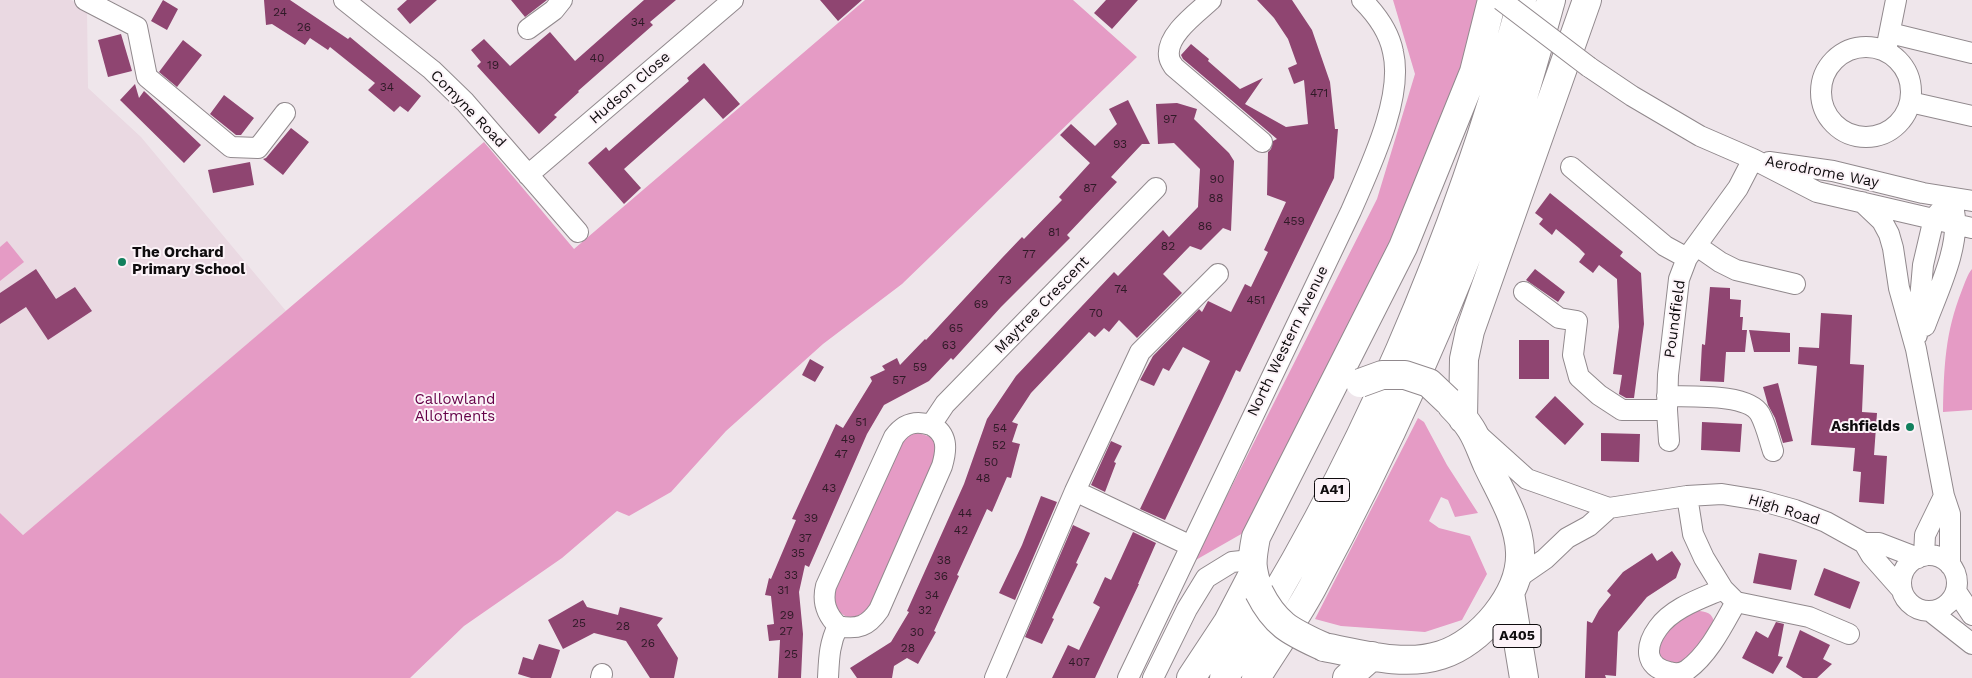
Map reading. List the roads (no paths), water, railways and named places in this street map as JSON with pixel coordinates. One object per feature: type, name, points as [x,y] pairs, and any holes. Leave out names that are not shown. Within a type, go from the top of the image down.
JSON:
[{"type":"highway","points":[[1322,408],[1339,394],[1360,383],[1382,375],[1405,375],[1429,383],[1461,416],[1516,526],[1520,552],[1513,586],[1495,616],[1479,633],[1463,644],[1441,655],[1412,660],[1372,656],[1324,647],[1280,624],[1267,608],[1254,575],[1256,537],[1403,247],[1474,72],[1492,0]]},
{"type":"highway","name":"A41","points":[[1224,678],[1300,552],[1336,484],[1371,412],[1404,337],[1455,213],[1489,112],[1522,0]]},
{"type":"highway","name":"A41","points":[[1256,678],[1311,589],[1375,466],[1414,384],[1464,265],[1500,169],[1551,0]]},
{"type":"highway","points":[[1461,416],[1464,359],[1470,331],[1587,0]]},
{"type":"highway","points":[[1191,678],[1228,622],[1254,575]]},
{"type":"highway","name":"A405","points":[[1513,586],[1524,678]]},
{"type":"highway","points":[[1347,678],[1372,656]]},
{"type":"highway","points":[[1412,660],[1436,678]]},
{"type":"street","points":[[85,0],[137,27],[147,77],[231,147],[258,148],[285,113]]},
{"type":"street","points":[[528,29],[554,10],[562,0]]},
{"type":"street","name":"Hudson Close","points":[[528,175],[733,0]]},
{"type":"street","points":[[1211,0],[1174,36],[1170,46],[1169,57],[1174,67],[1262,142]]},
{"type":"street","name":"North Western Avenue","points":[[1128,678],[1351,211],[1372,162],[1389,113],[1394,83],[1394,54],[1381,21],[1362,0]]},
{"type":"street","points":[[1501,0],[1589,67],[1632,96],[1700,136],[1752,159]]},
{"type":"street","points":[[1896,0],[1888,42],[1909,78],[1910,102],[1906,113],[1891,130],[1868,138],[1856,137],[1845,133],[1828,117],[1820,95],[1821,83],[1825,72],[1832,62],[1852,49],[1863,47],[1875,48],[1888,42],[1972,54]]},
{"type":"street","name":"Comyne Road","points":[[356,3],[432,70],[465,102],[578,232]]},
{"type":"street","points":[[1910,102],[1972,116]]},
{"type":"street","name":"Aerodrome Way","points":[[1752,159],[1833,171],[1923,193],[1972,201]]},
{"type":"street","name":"Aerodrome Way","points":[[1752,159],[1817,192],[1964,226]]},
{"type":"street","name":"Poundfield","points":[[1669,441],[1668,375],[1679,279],[1692,252],[1738,188],[1752,159]]},
{"type":"street","points":[[1572,166],[1665,246],[1692,252],[1736,270],[1795,284]]},
{"type":"street","name":"Maytree Crescent","points":[[931,425],[945,404],[1156,188]]},
{"type":"street","points":[[1952,198],[1964,226],[1916,349],[1923,265],[1934,218],[1952,198]]},
{"type":"street","points":[[1862,202],[1882,221],[1889,234],[1899,288],[1916,349],[1944,496],[1950,514],[1950,565]]},
{"type":"street","points":[[995,678],[1075,491],[1140,352],[1218,274]]},
{"type":"street","points":[[1524,292],[1559,318],[1577,321],[1573,355],[1579,377],[1599,395],[1622,410],[1667,403],[1734,400],[1746,402],[1760,414],[1773,451]]},
{"type":"street","name":"High Road","points":[[1461,416],[1527,478],[1610,508],[1687,496],[1722,494],[1759,500],[1795,510],[1819,519],[1864,543],[1880,543],[1921,557]]},
{"type":"street","points":[[922,422],[938,428],[944,437],[946,446],[942,466],[879,610],[873,618],[861,626],[850,629],[838,626],[826,611],[824,594],[826,586],[894,437],[900,428],[907,424],[922,422]]},
{"type":"street","points":[[1075,491],[1191,546]]},
{"type":"street","points":[[1687,496],[1693,534],[1704,558],[1730,596],[1809,617],[1849,634]]},
{"type":"street","points":[[1921,557],[1926,535],[1944,496]]},
{"type":"street","points":[[1513,586],[1566,538],[1589,526],[1610,508]]},
{"type":"street","name":"High Road","points":[[1864,543],[1871,555],[1902,590]]},
{"type":"street","points":[[1964,591],[1939,610],[1921,610],[1912,606],[1902,590],[1904,571],[1910,563],[1921,557],[1938,557],[1950,565],[1955,573],[1964,591],[1972,615]]},
{"type":"street","points":[[1153,678],[1187,609],[1206,578],[1232,562],[1254,575]]},
{"type":"street","points":[[1930,611],[1972,644]]},
{"type":"street","points":[[828,678],[829,651],[838,626]]},
{"type":"place","name":"The Orchard Primary School","points":[[122,262]]},
{"type":"place","name":"Ashfields","points":[[1910,427]]},
{"type":"park label","name":"Callowland Allotments","points":[[455,408]]}]
